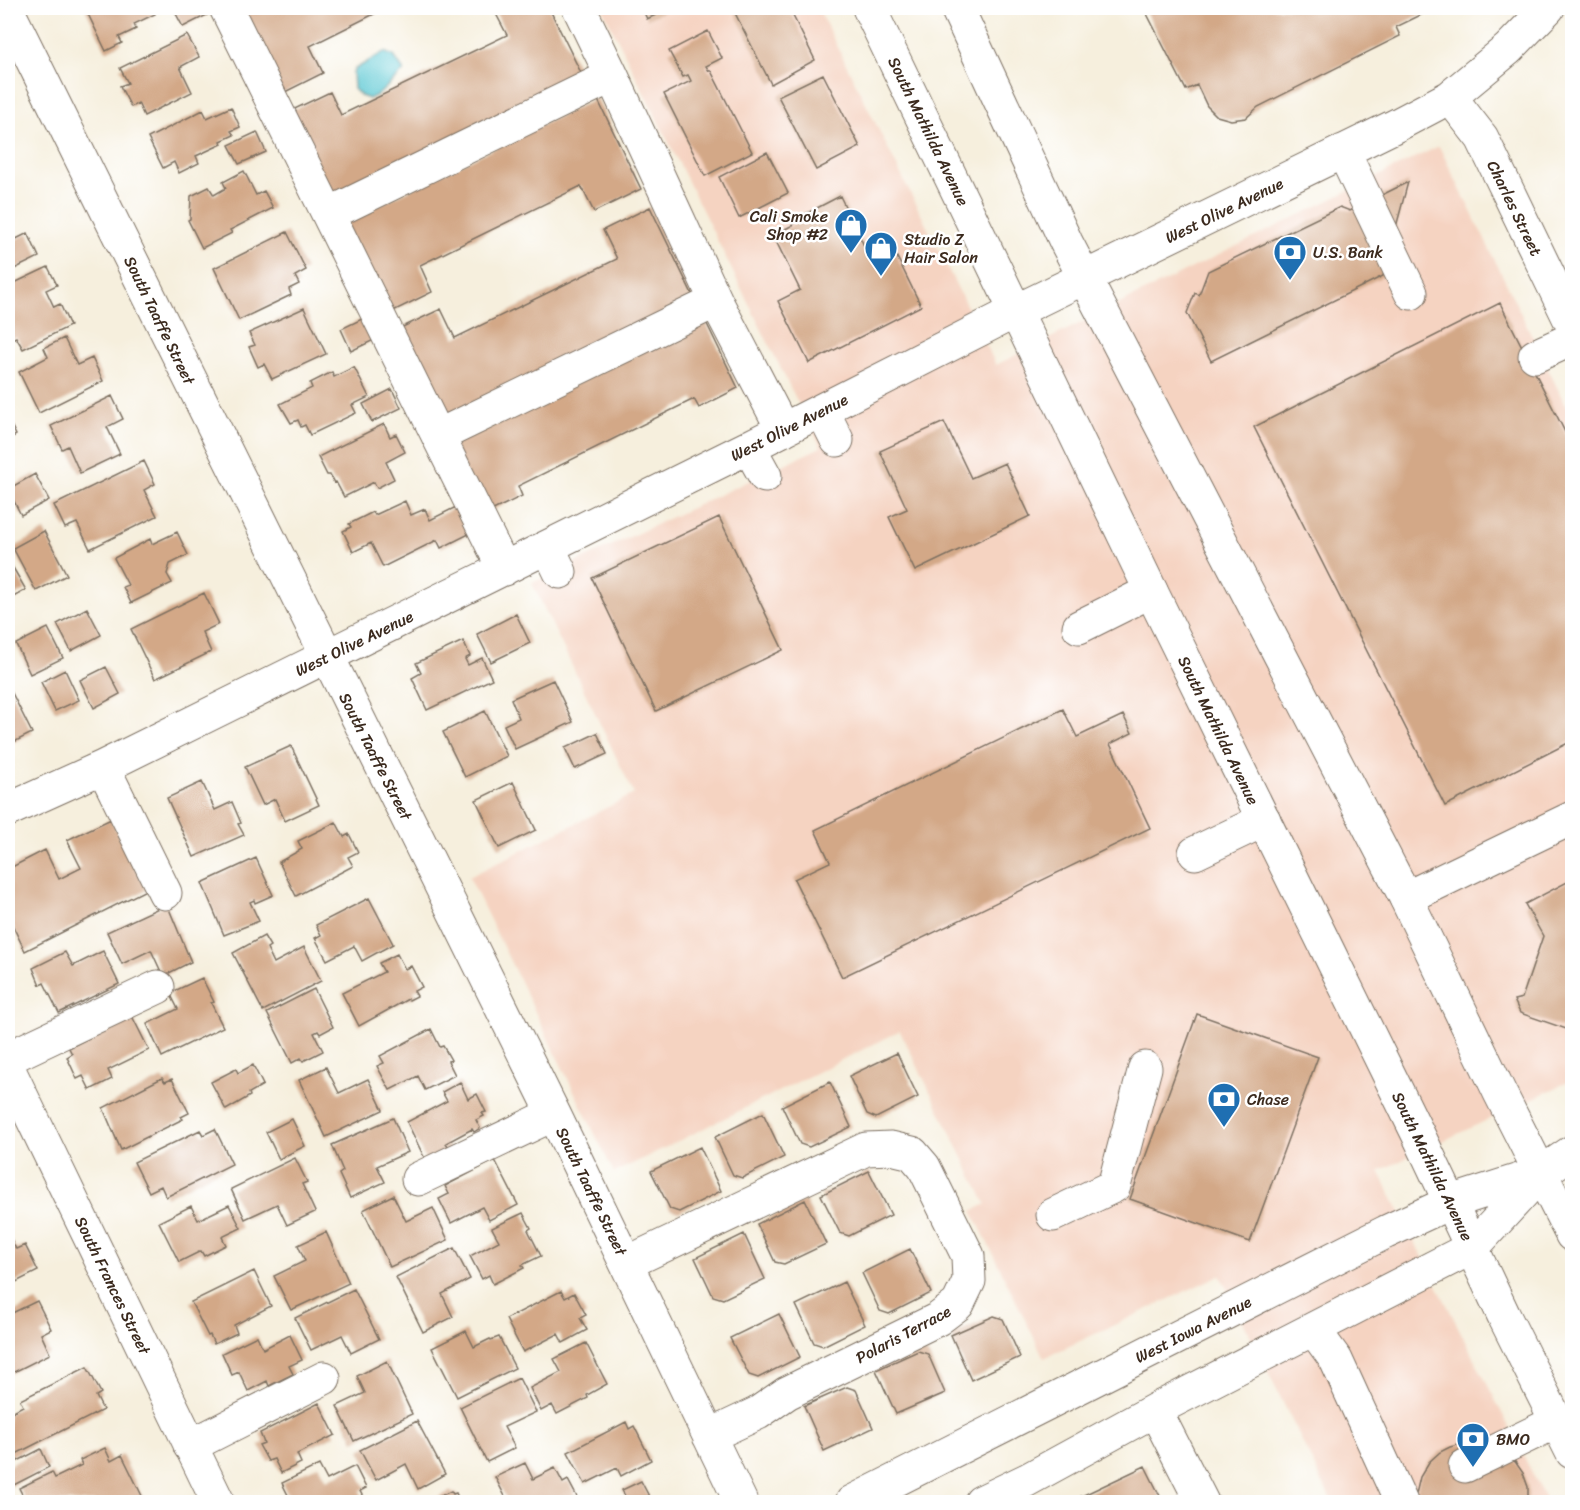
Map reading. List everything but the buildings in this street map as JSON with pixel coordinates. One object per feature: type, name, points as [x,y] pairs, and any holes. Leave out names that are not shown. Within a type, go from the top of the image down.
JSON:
[{"type":"street","points":[[226,8],[504,569]]},
{"type":"street","points":[[579,8],[716,301],[783,430]]},
{"type":"street","name":"South Mathilda Avenue","points":[[869,8],[1150,591],[1572,1452]]},
{"type":"street","points":[[957,8],[1084,278],[1406,898],[1572,1235]]},
{"type":"street","name":"West Olive Avenue","points":[[8,810],[103,767],[504,569],[554,560],[749,447],[1016,311],[1450,97],[1508,49],[1548,8]]},
{"type":"street","name":"South Taaffe Street","points":[[8,11],[554,1114],[741,1503]]},
{"type":"street","points":[[329,214],[612,76]]},
{"type":"street","name":"Charles Street","points":[[1450,97],[1482,138],[1572,324]]},
{"type":"street","points":[[1343,151],[1411,293]]},
{"type":"street","points":[[438,436],[716,301]]},
{"type":"street","points":[[1535,356],[1572,339]]},
{"type":"street","points":[[822,410],[837,440]]},
{"type":"street","points":[[749,447],[765,476]]},
{"type":"street","points":[[1079,627],[1150,591]]},
{"type":"street","points":[[103,767],[165,893]]},
{"type":"street","points":[[1406,898],[1572,818]]},
{"type":"street","points":[[1195,853],[1264,820]]},
{"type":"street","points":[[8,1058],[158,987]]},
{"type":"street","name":"South Frances Street","points":[[8,1068],[218,1503]]},
{"type":"street","points":[[1053,1215],[1113,1186],[1145,1068]]},
{"type":"street","points":[[418,1179],[554,1114]]},
{"type":"street","name":"Polaris Terrace","points":[[627,1263],[866,1149],[891,1148],[912,1154],[924,1167],[968,1256],[969,1281],[958,1304],[938,1319],[788,1393],[758,1413],[709,1436]]},
{"type":"street","name":"West Iowa Avenue","points":[[981,1503],[1155,1410],[1473,1247],[1541,1173],[1572,1152]]},
{"type":"street","name":"West Iowa Avenue","points":[[852,1503],[1386,1232],[1451,1202],[1541,1173]]},
{"type":"street","points":[[1314,1330],[1336,1360],[1401,1502]]},
{"type":"street","points":[[190,1446],[324,1378]]},
{"type":"street","points":[[1155,1410],[1202,1503]]},
{"type":"street","points":[[1465,1466],[1558,1421]]},
{"type":"shaded area","points":[[602,8],[818,8],[996,365],[1439,146],[1572,418],[1572,1080],[1379,1171],[1547,1502],[1332,1502],[1220,1275],[1044,1358],[972,1211],[986,1204],[900,1031],[614,1173],[469,877],[634,794],[532,583],[821,447]]},
{"type":"water","points":[[384,52],[394,56],[404,71],[379,94],[369,99],[361,96],[354,89],[355,69]]},
{"type":"place","name":"Cali Smoke Shop #2","points":[[851,254]]},
{"type":"place","name":"Studio Z Hair Salon","points":[[881,277]]},
{"type":"place","name":"U.S. Bank","points":[[1290,281]]},
{"type":"place","name":"Chase","points":[[1224,1128]]},
{"type":"place","name":"BMO","points":[[1473,1468]]}]
